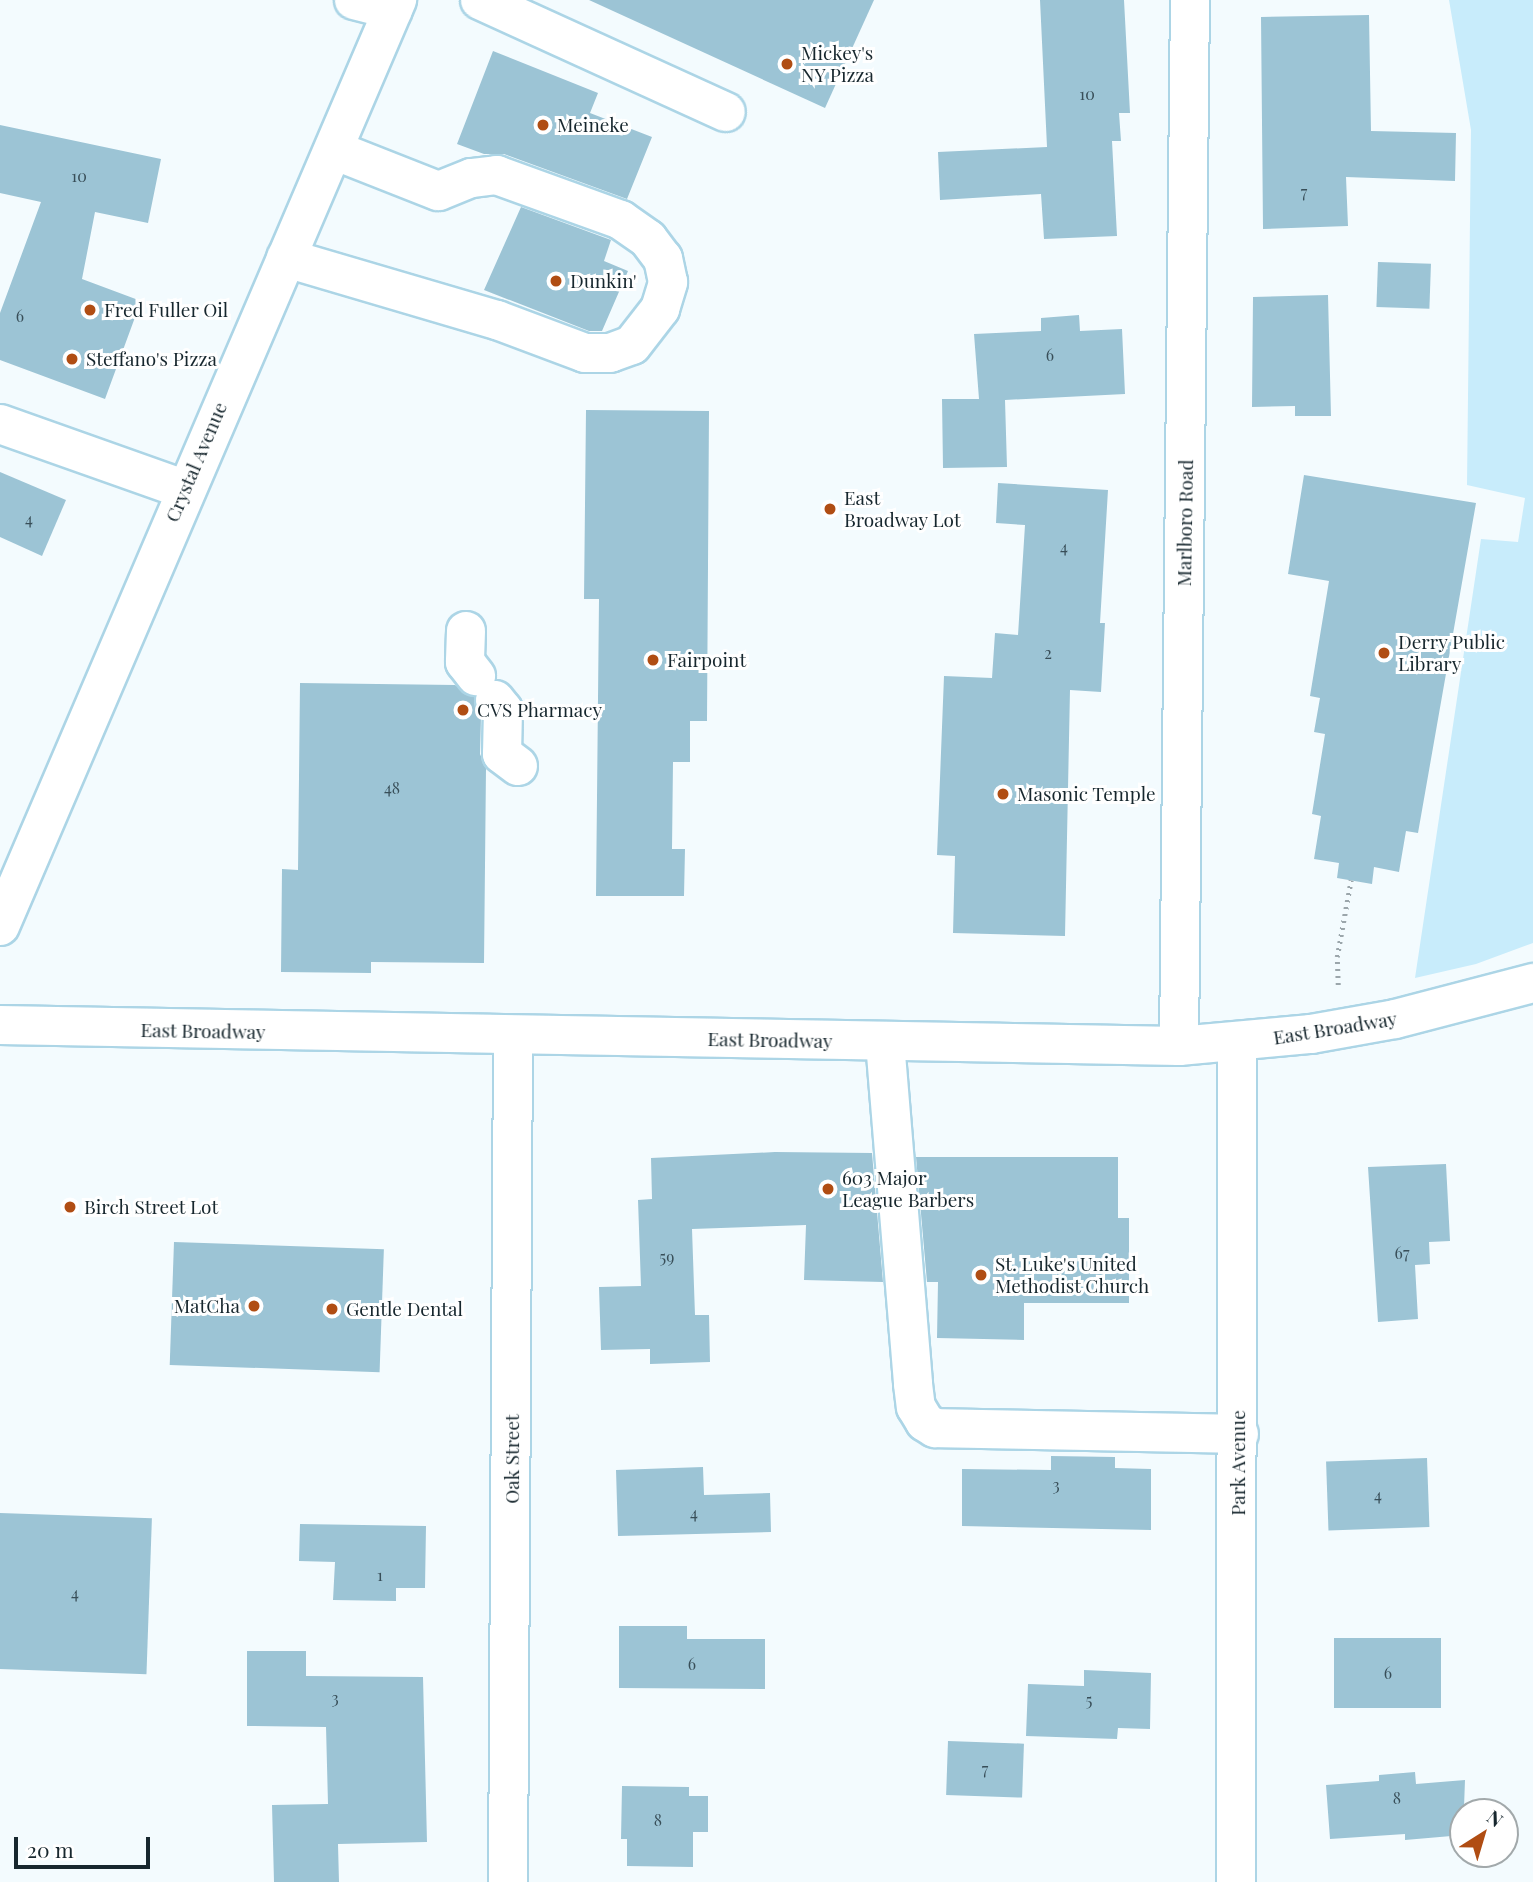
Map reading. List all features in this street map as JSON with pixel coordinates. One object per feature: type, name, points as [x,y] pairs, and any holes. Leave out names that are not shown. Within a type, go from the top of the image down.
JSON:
[{"type":"street","points":[[354,0],[395,5]]},
{"type":"street","points":[[480,0],[536,12],[726,112]]},
{"type":"street","name":"Marlboro Road","points":[[1179,1046],[1191,0]]},
{"type":"street","name":"Crystal Avenue","points":[[0,926],[184,489],[395,5]]},
{"type":"street","points":[[286,258],[497,320],[584,353],[610,353],[632,345],[660,309],[667,282],[663,259],[648,239],[621,220],[497,175],[471,178],[438,191],[334,150]]},
{"type":"street","points":[[0,424],[184,489]]},
{"type":"street","points":[[466,631],[465,662],[503,710],[502,754],[518,766]]},
{"type":"street","name":"East Broadway","points":[[0,1025],[1179,1046],[1237,1043],[1395,1019],[1533,983]]},
{"type":"street","name":"Oak Street","points":[[508,1882],[513,1036]]},
{"type":"street","points":[[885,1042],[913,1384],[916,1407],[925,1422],[935,1428],[1239,1434]]},
{"type":"street","name":"Park Avenue","points":[[1236,1882],[1239,1434],[1237,1043]]},
{"type":"path","points":[[1338,985],[1337,957],[1351,880]]},
{"type":"shaded area","points":[[1449,0],[1533,0],[1533,943],[1476,964],[1415,978],[1481,539],[1518,542],[1525,498],[1467,485],[1471,130]]},
{"type":"building","name":"Mickey's NY Pizza","points":[[589,0],[874,0],[825,108]]},
{"type":"building","points":[[1040,0],[1124,0],[1130,113],[1119,113],[1121,141],[1112,141],[1117,236],[1044,239],[1041,194],[940,200],[938,152],[1047,147]]},
{"type":"building","points":[[1369,15],[1371,131],[1456,133],[1455,181],[1346,177],[1348,226],[1263,229],[1261,17]]},
{"type":"building","name":"Meineke","points":[[493,51],[598,93],[590,113],[652,137],[627,199],[504,154],[484,154],[457,144]]},
{"type":"building","points":[[0,125],[161,159],[148,223],[95,212],[82,279],[141,301],[105,399],[0,360],[0,313],[41,202],[0,193]]},
{"type":"building","name":"Dunkin'","points":[[521,207],[611,240],[604,261],[628,271],[602,331],[589,331],[484,290]]},
{"type":"building","points":[[1378,262],[1431,264],[1429,309],[1376,307]]},
{"type":"building","points":[[1328,295],[1331,416],[1295,416],[1295,406],[1252,407],[1253,297]]},
{"type":"building","points":[[1079,315],[1080,331],[1122,329],[1125,394],[1005,400],[1007,467],[943,468],[942,399],[979,399],[974,334],[1041,331],[1041,318]]},
{"type":"building","name":"Fairpoint","points":[[586,410],[709,411],[707,721],[690,721],[690,762],[673,762],[672,849],[685,849],[684,896],[596,896],[599,599],[584,599]]},
{"type":"building","points":[[0,472],[66,500],[42,556],[0,537]]},
{"type":"building","name":"Derry Public Library","points":[[1304,475],[1476,503],[1418,833],[1406,831],[1399,872],[1374,867],[1372,884],[1337,878],[1339,863],[1314,859],[1321,816],[1312,814],[1325,734],[1314,732],[1320,698],[1310,696],[1329,581],[1288,574]]},
{"type":"building","points":[[998,483],[1108,490],[1100,623],[1105,623],[1101,692],[1070,690],[1065,936],[953,933],[955,856],[937,855],[944,676],[992,678],[995,633],[1018,635],[1025,525],[996,523]]},
{"type":"building","name":"CVS Pharmacy","points":[[300,683],[455,685],[474,697],[481,717],[480,754],[486,768],[484,963],[371,962],[371,973],[281,972],[282,869],[298,870]]},
{"type":"building","points":[[775,1152],[872,1153],[883,1282],[804,1280],[806,1225],[692,1229],[695,1315],[709,1315],[710,1362],[650,1364],[650,1349],[601,1350],[599,1287],[641,1286],[638,1200],[652,1199],[651,1158]]},
{"type":"building","points":[[916,1157],[1118,1157],[1118,1218],[1129,1218],[1129,1303],[1024,1303],[1024,1340],[937,1338],[938,1282],[927,1282]]},
{"type":"building","points":[[1446,1164],[1450,1241],[1429,1242],[1430,1264],[1415,1265],[1418,1319],[1378,1322],[1368,1167]]},
{"type":"building","points":[[174,1242],[384,1249],[380,1372],[170,1365]]},
{"type":"building","points":[[1051,1456],[1115,1457],[1115,1468],[1151,1469],[1151,1530],[962,1526],[962,1469],[1051,1470]]},
{"type":"building","points":[[1427,1458],[1429,1527],[1328,1530],[1326,1462]]},
{"type":"building","points":[[703,1467],[704,1495],[770,1493],[771,1532],[618,1536],[616,1470]]},
{"type":"building","points":[[0,1513],[152,1518],[146,1674],[0,1669]]},
{"type":"building","points":[[300,1524],[426,1526],[425,1588],[396,1588],[396,1601],[333,1600],[335,1562],[299,1561]]},
{"type":"building","points":[[619,1626],[687,1626],[687,1639],[765,1639],[765,1689],[619,1688]]},
{"type":"building","points":[[1334,1638],[1441,1638],[1441,1708],[1334,1708]]},
{"type":"building","points":[[247,1651],[306,1651],[306,1676],[423,1677],[427,1842],[338,1844],[339,1882],[274,1882],[272,1805],[328,1804],[326,1727],[247,1726]]},
{"type":"building","points":[[1084,1670],[1151,1673],[1150,1729],[1118,1728],[1117,1739],[1026,1736],[1028,1684],[1084,1686]]},
{"type":"building","points":[[948,1741],[1024,1744],[1022,1798],[946,1795]]},
{"type":"building","points":[[1415,1772],[1416,1784],[1465,1780],[1464,1798],[1449,1798],[1449,1836],[1405,1840],[1405,1834],[1330,1839],[1326,1785],[1379,1781],[1379,1775]]},
{"type":"building","points":[[622,1786],[689,1787],[689,1796],[708,1796],[708,1832],[693,1832],[693,1867],[627,1866],[627,1839],[621,1839]]},
{"type":"place","name":"Mickey's NY Pizza","points":[[787,64]]},
{"type":"place","name":"Meineke","points":[[543,125]]},
{"type":"place","name":"Dunkin'","points":[[556,281]]},
{"type":"place","name":"Fred Fuller Oil","points":[[90,310]]},
{"type":"place","name":"Steffano's Pizza","points":[[72,359]]},
{"type":"place","name":"East Broadway Lot","points":[[830,509]]},
{"type":"place","name":"Derry Public Library","points":[[1384,653]]},
{"type":"place","name":"Fairpoint","points":[[653,660]]},
{"type":"place","name":"CVS Pharmacy","points":[[463,710]]},
{"type":"place","name":"Masonic Temple","points":[[1003,794]]},
{"type":"place","name":"603 Major League Barbers","points":[[828,1189]]},
{"type":"place","name":"Birch Street Lot","points":[[70,1207]]},
{"type":"place","name":"St. Luke's United Methodist Church","points":[[981,1275]]},
{"type":"place","name":"MatCha","points":[[254,1306]]},
{"type":"place","name":"Gentle Dental","points":[[332,1309]]}]
